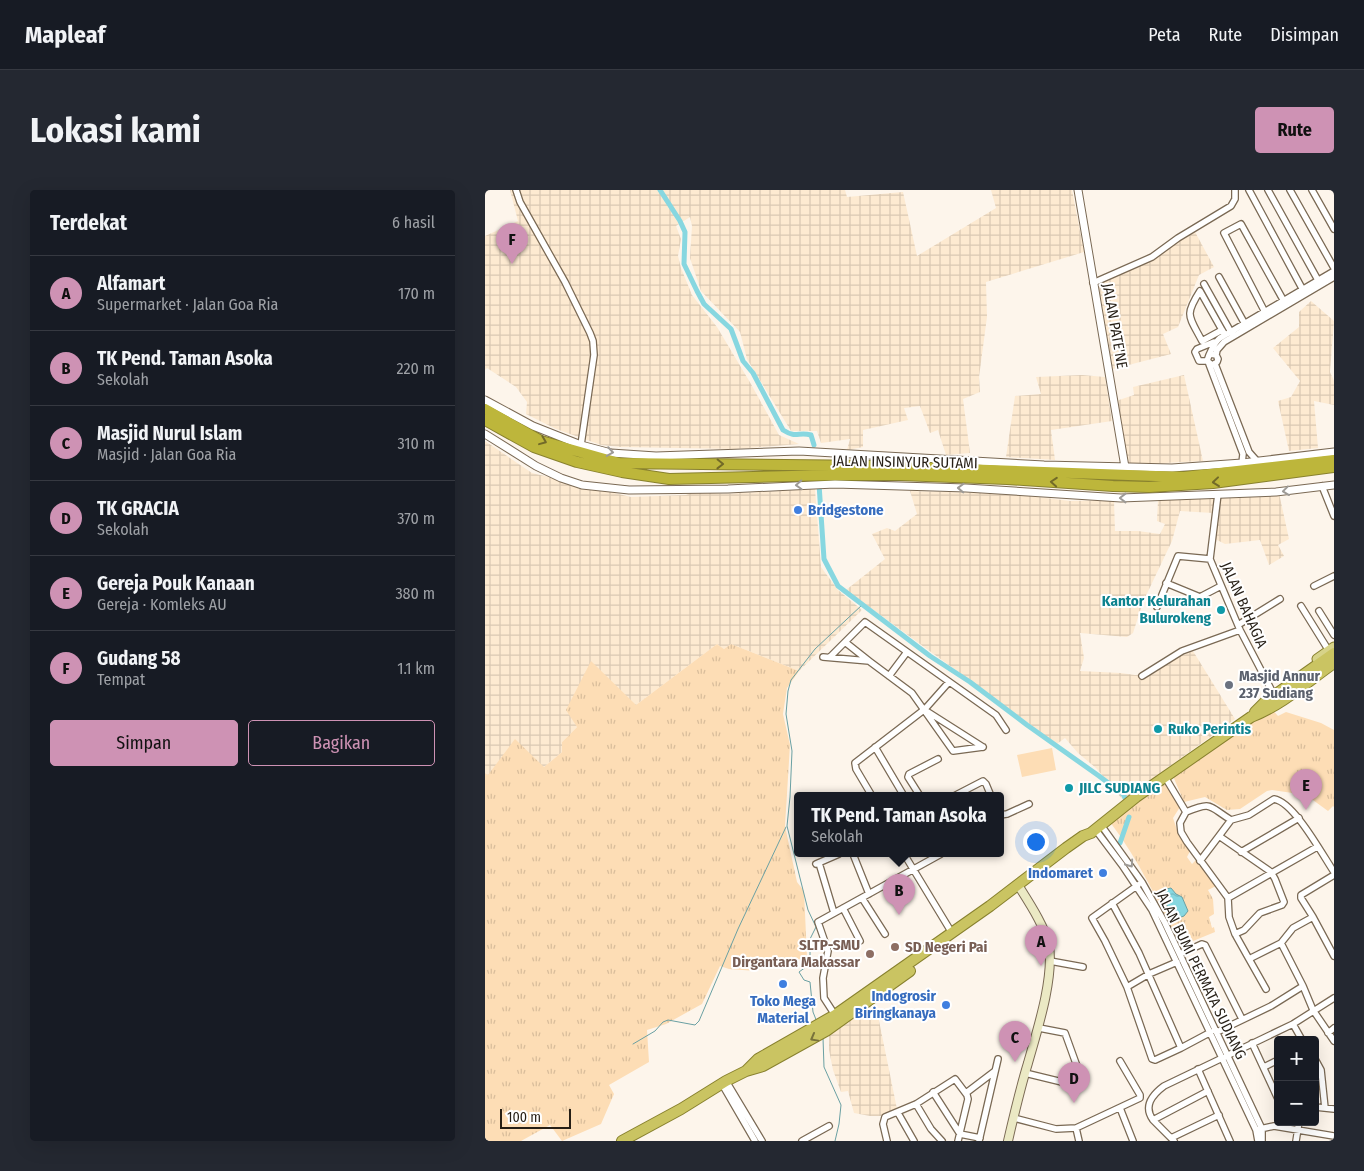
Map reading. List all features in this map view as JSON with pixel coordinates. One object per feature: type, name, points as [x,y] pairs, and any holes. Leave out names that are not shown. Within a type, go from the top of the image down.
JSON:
[{"type":"highway","name":"JALAN INSINYUR SUTAMI","points":[[485,410],[541,441],[619,463],[877,466],[1184,477],[1334,460]]},
{"type":"highway","name":"JALAN INSINYUR SUTAMI","points":[[485,420],[534,447],[577,462],[622,472],[669,479],[899,475],[1157,487],[1247,479],[1334,467]]},
{"type":"highway","points":[[622,1141],[724,1082],[746,1071],[763,1066],[827,1031],[1019,887],[1066,848],[1096,829],[1136,797],[1168,781],[1267,705],[1332,650]]},
{"type":"highway","points":[[1267,705],[1334,663]]},
{"type":"highway","points":[[746,1071],[758,1059],[835,1015],[1019,887]]},
{"type":"main road","points":[[1332,650],[1268,697],[1267,705],[1277,707],[1334,668]]},
{"type":"main road","points":[[1008,1141],[1025,1073],[1039,1028],[1050,961],[1049,946],[1044,932],[1019,887]]},
{"type":"street","points":[[516,190],[520,202],[565,282],[593,341],[594,356],[581,445]]},
{"type":"street","name":"JALAN PATE'NE","points":[[1078,190],[1125,467]]},
{"type":"street","points":[[1093,283],[1152,258],[1178,238],[1231,206],[1235,199],[1235,190]]},
{"type":"street","points":[[1249,190],[1304,292]]},
{"type":"street","points":[[1268,190],[1319,283]]},
{"type":"street","points":[[1290,190],[1334,269],[1319,283]]},
{"type":"street","points":[[1312,190],[1334,229]]},
{"type":"street","points":[[1266,314],[1224,234],[1241,224],[1285,303]]},
{"type":"street","points":[[1219,277],[1246,326]]},
{"type":"street","points":[[1228,333],[1218,322],[1200,291],[1189,308],[1189,317],[1202,341],[1228,333],[1246,326],[1319,283],[1334,277]]},
{"type":"street","points":[[1204,284],[1228,333]]},
{"type":"street","points":[[1213,355],[1218,359],[1211,363],[1199,360],[1195,352],[1201,346],[1216,341],[1228,333]]},
{"type":"street","points":[[1213,355],[1228,333]]},
{"type":"street","points":[[1216,341],[1211,363],[1246,453],[1257,462]]},
{"type":"street","points":[[485,400],[533,426],[581,445],[611,453],[656,456],[799,451],[1044,465],[1172,468],[1257,462],[1334,452]]},
{"type":"street","points":[[485,434],[536,466],[561,478],[582,485],[621,490],[728,489],[835,484],[966,488],[1121,498],[1277,492],[1334,485]]},
{"type":"street","points":[[1242,463],[1246,453]]},
{"type":"street","points":[[1322,486],[1334,516]]},
{"type":"street","name":"JALAN BAHAGIA","points":[[1218,494],[1210,560],[1239,628],[1273,693]]},
{"type":"street","points":[[1157,607],[1179,555],[1210,560]]},
{"type":"street","points":[[1314,586],[1334,576]]},
{"type":"street","points":[[1167,583],[1200,597],[1221,586]]},
{"type":"street","points":[[1142,676],[1182,651],[1239,628],[1280,599]]},
{"type":"street","points":[[1301,606],[1332,650]]},
{"type":"street","points":[[1319,611],[1334,635]]},
{"type":"street","points":[[869,661],[827,657],[865,622],[997,715],[1006,730]]},
{"type":"street","points":[[845,642],[912,693],[925,709],[953,752],[983,747],[925,709]]},
{"type":"street","points":[[889,676],[907,652]]},
{"type":"street","points":[[870,792],[856,768],[855,762],[925,709],[949,682]]},
{"type":"street","points":[[875,747],[902,792]]},
{"type":"street","points":[[917,792],[908,777],[909,774],[939,759]]},
{"type":"street","points":[[961,792],[981,781],[985,781],[989,792]]},
{"type":"street","points":[[1168,781],[1186,812]]},
{"type":"street","points":[[1200,861],[1231,820],[1249,815],[1275,799],[1288,806],[1299,818],[1334,872],[1301,895],[1334,956]]},
{"type":"street","points":[[1004,814],[1029,804]]},
{"type":"street","points":[[1231,820],[1208,805],[1202,805],[1186,812],[1180,823],[1181,831],[1200,861],[1228,898],[1229,917],[1235,934],[1266,990]]},
{"type":"street","points":[[1241,852],[1299,818]]},
{"type":"street","name":"JALAN BUMI PERMATA SUDIANG","points":[[1096,829],[1142,882],[1165,924],[1259,1129],[1262,1141]]},
{"type":"street","name":"JALAN BUMI PERMATA SUDIANG","points":[[1096,829],[1152,910],[1214,1032]]},
{"type":"street","points":[[1219,836],[1271,872],[1283,901],[1283,904],[1260,913],[1244,930],[1235,934]]},
{"type":"street","points":[[1228,898],[1317,847]]},
{"type":"street","points":[[833,857],[818,864],[834,913]]},
{"type":"street","points":[[854,857],[869,894]]},
{"type":"street","points":[[906,857],[952,933]]},
{"type":"street","points":[[835,1015],[824,996],[823,978],[828,951],[818,923],[935,857]]},
{"type":"street","points":[[1142,882],[1092,919],[1105,939],[1127,987],[1152,1059],[1155,1060],[1271,1006],[1303,986]]},
{"type":"street","points":[[862,898],[885,934]]},
{"type":"street","points":[[1113,903],[1149,974],[1181,1048]]},
{"type":"street","points":[[843,908],[860,941]]},
{"type":"street","points":[[1249,959],[1281,943],[1293,928],[1313,917]]},
{"type":"street","points":[[1281,943],[1313,1010],[1334,1041]]},
{"type":"street","points":[[1180,954],[1202,944],[1205,945],[1242,1019]]},
{"type":"street","points":[[1050,961],[1083,967]]},
{"type":"street","points":[[1127,987],[1149,974],[1177,962]]},
{"type":"street","points":[[1219,1115],[1173,1140],[1153,1120],[1148,1104],[1158,1090],[1164,1086],[1293,1024],[1334,998]]},
{"type":"street","points":[[1293,1024],[1300,1036]]},
{"type":"street","points":[[1025,1073],[1069,1082],[1077,1078],[1081,1071],[1078,1069],[1065,1033],[1039,1028]]},
{"type":"street","points":[[1328,1033],[1334,1028]]},
{"type":"street","points":[[1252,1043],[1274,1090]]},
{"type":"street","points":[[933,1092],[960,1134],[980,1139],[998,1059]]},
{"type":"street","points":[[1013,1118],[1056,1129],[1076,1128],[1138,1100],[1140,1095],[1120,1060]]},
{"type":"street","points":[[1264,1067],[1274,1062]]},
{"type":"street","points":[[1319,1066],[1325,1108]]},
{"type":"street","points":[[1198,1069],[1228,1140]]},
{"type":"street","points":[[966,1093],[995,1071]]},
{"type":"street","points":[[887,1141],[883,1120],[885,1117],[915,1104],[955,1079],[966,1093],[968,1101],[958,1141]]},
{"type":"street","points":[[724,1082],[755,1141]]},
{"type":"street","points":[[724,1082],[762,1141]]},
{"type":"street","points":[[1153,1120],[1208,1091]]},
{"type":"street","points":[[915,1104],[931,1129],[943,1141]]},
{"type":"street","points":[[1319,1107],[1334,1109]]},
{"type":"street","points":[[1119,1108],[1133,1141]]},
{"type":"street","points":[[898,1113],[914,1141]]},
{"type":"street","points":[[802,1141],[829,1126]]},
{"type":"street","points":[[1259,1129],[1274,1126],[1334,1136]]},
{"type":"street","points":[[1296,1141],[1299,1126]]},
{"type":"street","points":[[1076,1128],[1079,1141]]},
{"type":"street","name":"JALAN BUMI PERMATA SUDIANG","points":[[1258,1141],[1259,1129]]},
{"type":"shaded area","points":[[510,190],[845,190],[847,197],[903,192],[917,256],[996,208],[991,190],[1072,190],[1084,252],[986,282],[987,317],[979,377],[980,392],[963,399],[970,453],[946,455],[938,430],[930,433],[920,406],[904,408],[908,420],[863,430],[863,447],[847,450],[850,439],[821,443],[817,431],[791,431],[747,359],[740,332],[701,291],[690,258],[692,226],[690,217],[676,226],[681,239],[678,256],[692,295],[717,327],[779,435],[799,444],[735,449],[601,445],[556,429],[526,414],[527,402],[516,387],[487,368],[485,370],[485,236],[518,221]]},
{"type":"shaded area","points":[[1194,230],[1214,267],[1199,275],[1178,327],[1163,334],[1171,354],[1113,369],[1106,344],[1096,278],[1147,258]]},
{"type":"shaded area","points":[[1311,301],[1334,321],[1330,372],[1334,381],[1334,405],[1314,401],[1318,448],[1289,451],[1278,401],[1291,397],[1300,381],[1273,348],[1299,327],[1299,312]]},
{"type":"shaded area","points":[[1082,375],[1105,377],[1112,421],[1051,430],[1055,460],[1006,457],[1015,396],[1041,394],[1036,377]]},
{"type":"shaded area","points":[[1184,375],[1203,461],[1129,465],[1116,401],[1134,395],[1133,387]]},
{"type":"shaded area","points":[[485,441],[532,473],[631,497],[686,495],[695,491],[723,494],[815,489],[821,567],[838,590],[862,610],[799,671],[731,644],[724,649],[717,644],[636,705],[577,727],[562,742],[562,752],[544,767],[488,775],[485,773]]},
{"type":"shaded area","points":[[910,491],[1015,494],[1070,501],[1114,500],[1115,531],[1138,531],[1160,534],[1165,524],[1157,521],[1158,500],[1215,497],[1213,513],[1180,511],[1172,541],[1143,602],[1133,633],[1127,637],[1080,633],[1084,658],[1080,671],[1135,675],[1155,673],[1170,660],[1193,651],[1235,719],[1123,800],[1096,768],[1078,753],[1065,738],[1057,744],[846,590],[885,559],[872,534],[887,528],[895,531],[917,514]]},
{"type":"shaded area","points":[[1279,493],[1289,539],[1278,545],[1284,556],[1269,565],[1260,540],[1225,544],[1215,539],[1220,497]]},
{"type":"shaded area","points":[[876,1006],[897,1109],[881,1116],[870,1116],[854,1113],[848,1091],[841,1092],[833,1070],[829,1050],[829,1033],[861,1011]]},
{"type":"green space","points":[[717,644],[724,649],[731,644],[799,671],[787,688],[783,714],[790,745],[785,826],[797,882],[804,891],[807,957],[782,964],[779,961],[756,971],[729,969],[720,966],[702,1004],[666,1024],[647,1030],[649,1062],[609,1085],[614,1094],[601,1124],[562,1141],[550,1125],[521,1141],[485,1141],[485,773],[488,775],[515,739],[544,767],[562,752],[562,742],[577,727],[566,710],[591,661],[636,705]]},
{"type":"green space","points":[[1271,708],[1278,716],[1286,712],[1321,723],[1334,730],[1334,807],[1328,811],[1306,795],[1272,790],[1267,791],[1240,809],[1227,810],[1205,797],[1184,802],[1173,776]]},
{"type":"green space","points":[[1052,748],[1056,770],[1022,777],[1017,755]]},
{"type":"green space","points":[[1165,784],[1180,807],[1173,818],[1179,836],[1190,851],[1187,857],[1192,864],[1198,858],[1218,885],[1208,890],[1213,899],[1214,914],[1209,917],[1215,932],[1181,946],[1157,898],[1110,822]]},
{"type":"water","points":[[1171,888],[1182,897],[1188,911],[1184,916],[1173,920],[1168,909],[1166,897],[1166,889]]},
{"type":"waterway","points":[[660,190],[685,232],[684,264],[704,304],[731,329],[743,361],[753,373],[783,430],[791,434],[811,435],[814,445]]},
{"type":"waterway","points":[[819,484],[824,559],[838,586],[930,656],[970,682],[1099,776],[1123,794],[1125,798]]},
{"type":"waterway","points":[[794,854],[787,826],[792,751],[786,714],[791,680],[815,649],[862,605]]},
{"type":"waterway","points":[[1120,843],[1129,817]]},
{"type":"waterway","points":[[633,1044],[655,1031],[663,1022],[668,1020],[695,1025],[699,1021],[738,929],[786,827]]},
{"type":"waterway","points":[[795,857],[808,910],[816,927],[810,939],[810,964],[799,972],[804,980],[810,982],[813,1012],[817,1022]]},
{"type":"waterway","points":[[823,1038],[824,1067],[841,1105],[835,1141]]},
{"type":"place","name":"Gudang 58","points":[[512,264]]},
{"type":"place","name":"Bridgestone","points":[[798,510]]},
{"type":"place","name":"Kantor Kelurahan Bulurokeng","points":[[1221,610]]},
{"type":"place","name":"Masjid Annur 237 Sudiang","points":[[1229,685]]},
{"type":"place","name":"Ruko Perintis","points":[[1158,729]]},
{"type":"place","name":"JILC SUDIANG","points":[[1069,788]]},
{"type":"place","name":"Gereja Pouk Kanaan","points":[[1306,810]]},
{"type":"place","name":"Indomaret","points":[[1103,873]]},
{"type":"place","name":"TK Pend. Taman Asoka","points":[[899,915]]},
{"type":"place","name":"SD Negeri Pai","points":[[895,947]]},
{"type":"place","name":"SLTP-SMU Dirgantara Makassar","points":[[870,954]]},
{"type":"place","name":"Alfamart","points":[[1041,966]]},
{"type":"place","name":"Toko Mega Material","points":[[783,984]]},
{"type":"place","name":"Indogrosir Biringkanaya","points":[[946,1005]]},
{"type":"place","name":"Masjid Nurul Islam","points":[[1015,1062]]},
{"type":"place","name":"TK GRACIA","points":[[1074,1103]]}]
